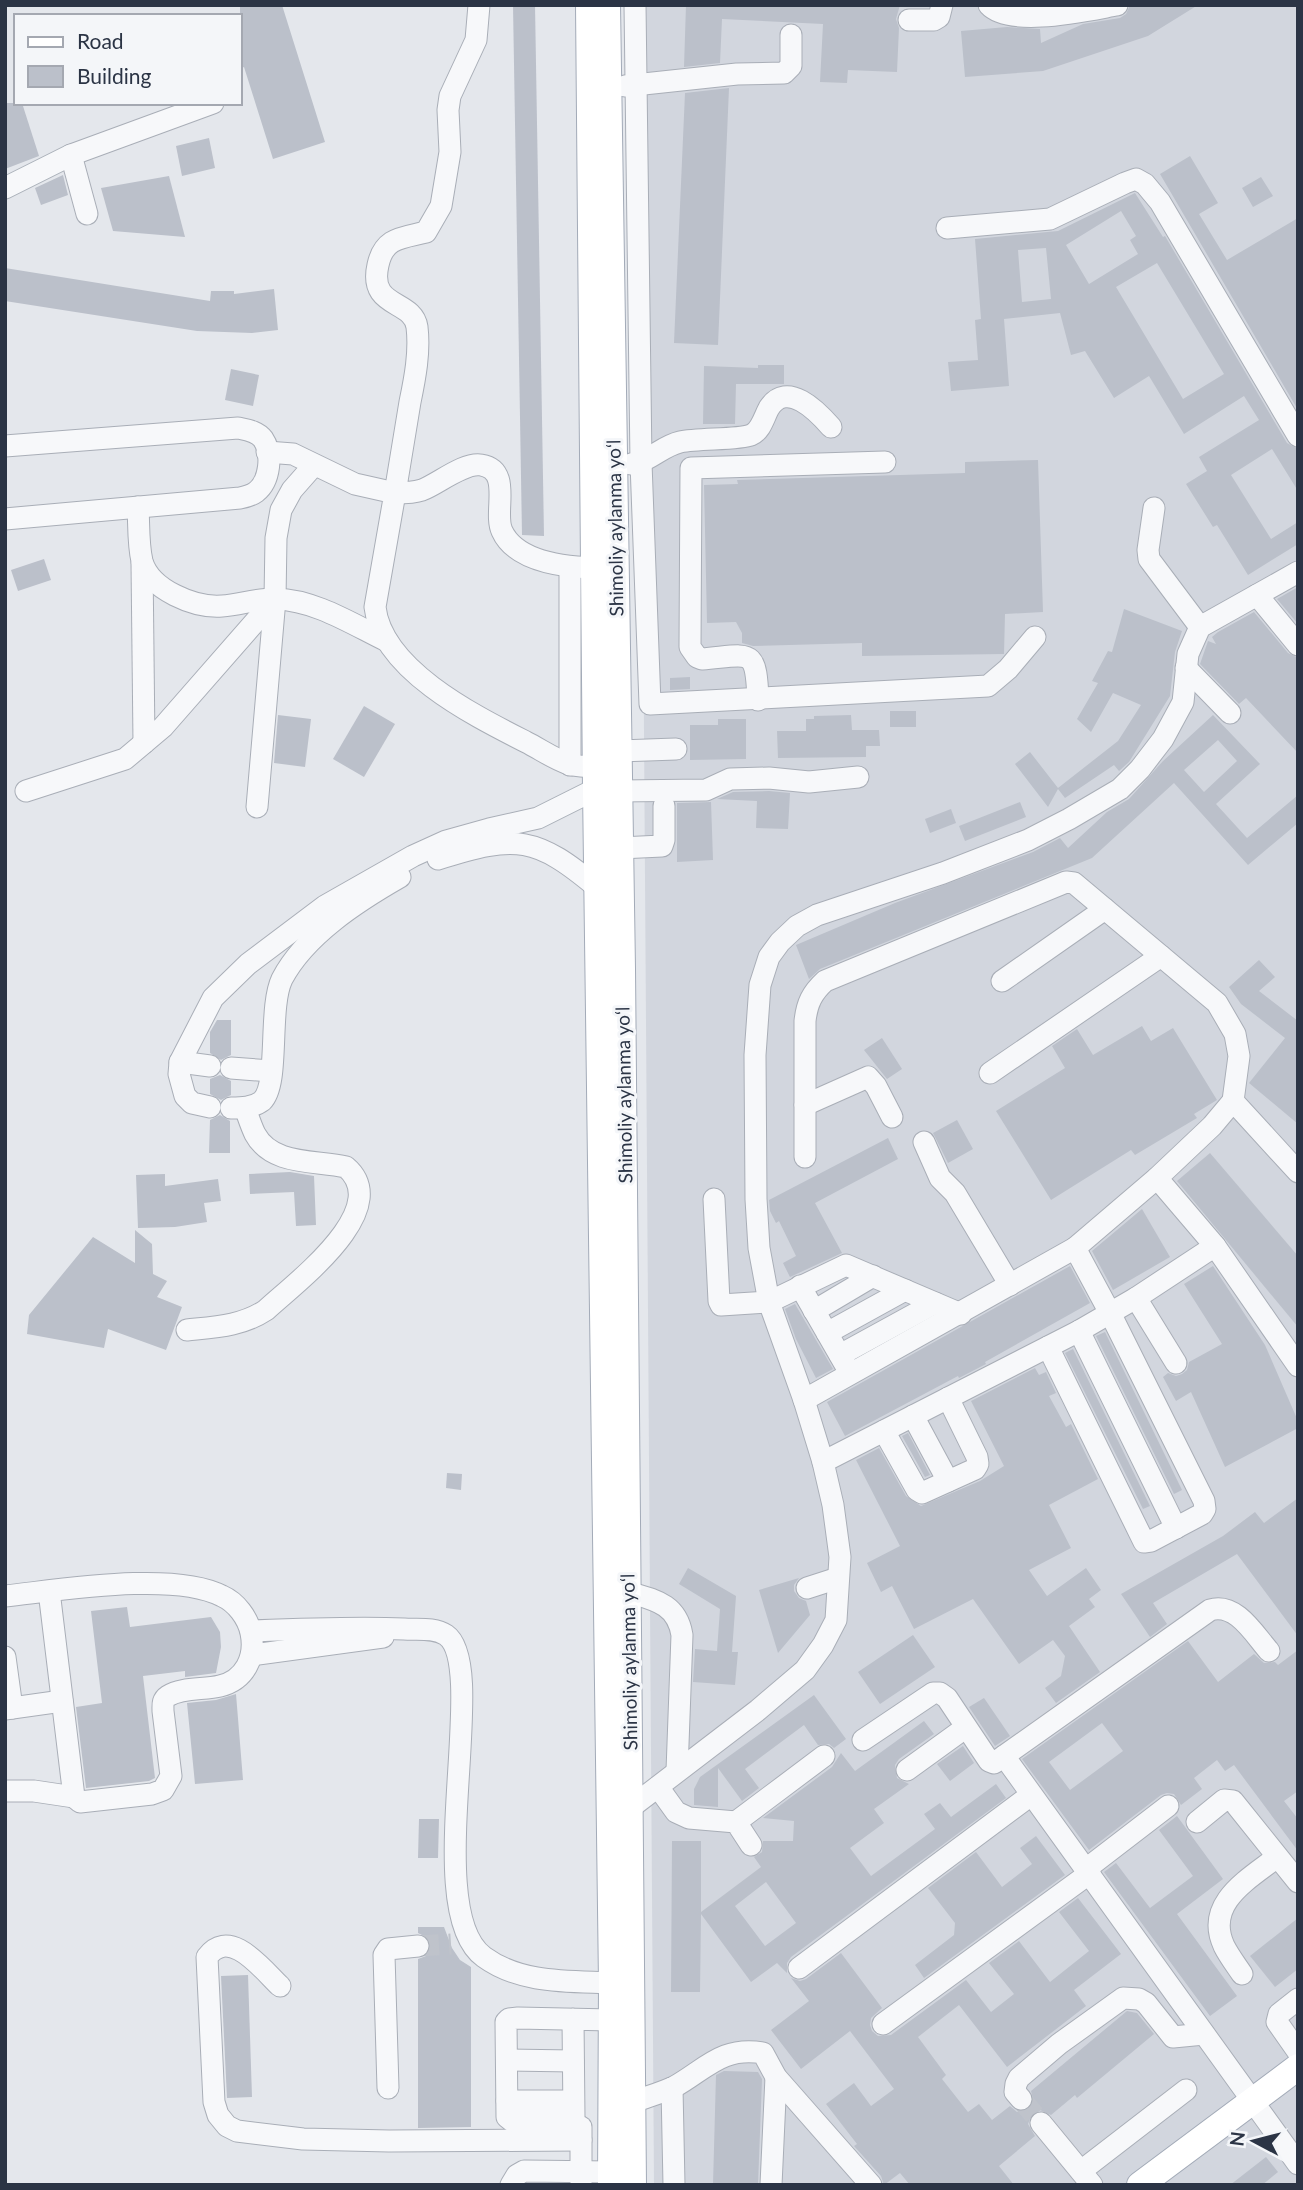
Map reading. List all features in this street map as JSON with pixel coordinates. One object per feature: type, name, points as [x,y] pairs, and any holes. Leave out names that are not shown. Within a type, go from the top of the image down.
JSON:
[{"type":"main road","name":"Shimoliy aylanma yoʻl","points":[[589,5],[593,567],[604,782],[599,889],[612,1049],[628,1592],[631,1808],[632,2102],[618,2180]]},
{"type":"main road","name":"Shimoliy aylanma yoʻl","points":[[607,5],[614,465],[593,567],[618,705],[619,751],[604,782],[621,848],[612,1049],[611,2020],[618,2180]]},
{"type":"main road","points":[[1140,2185],[1298,2067]]},
{"type":"street","points":[[479,5],[476,40],[450,96],[450,152],[441,206],[426,232],[388,243],[383,248],[377,266],[379,292],[413,318],[418,341],[416,371],[375,607],[376,620],[387,641],[425,683],[486,721],[604,782],[706,790],[730,779],[769,778],[809,782],[858,776]]},
{"type":"street","points":[[635,5],[641,463],[650,704]]},
{"type":"street","points":[[909,20],[934,20],[940,17],[942,5]]},
{"type":"street","points":[[989,5],[993,10],[1009,15],[1058,15],[1117,5]]},
{"type":"street","points":[[609,87],[737,74],[784,73],[791,66],[791,36]]},
{"type":"street","points":[[5,188],[71,155],[208,105]]},
{"type":"street","points":[[71,155],[88,214]]},
{"type":"street","points":[[947,228],[1050,219],[1125,183],[1136,179],[1145,184],[1160,202],[1298,436]]},
{"type":"street","points":[[614,465],[641,463],[677,443],[706,438],[749,436],[758,429],[770,406],[776,400],[784,398],[806,402],[831,427]]},
{"type":"street","points":[[5,446],[238,428],[253,431],[263,440],[269,468],[265,481],[256,493],[240,498],[5,519]]},
{"type":"street","points":[[267,452],[293,454],[355,484],[408,494],[421,491],[473,465],[489,467],[497,477],[501,489],[500,520],[502,531],[509,541],[526,555],[550,563],[593,567],[570,765]]},
{"type":"street","points":[[758,700],[757,668],[752,659],[743,656],[702,659],[696,657],[691,647],[691,468],[885,462]]},
{"type":"street","points":[[257,807],[275,598],[276,538],[281,510],[292,490],[314,465]]},
{"type":"street","points":[[138,507],[142,563],[144,743]]},
{"type":"street","points":[[1154,509],[1149,559],[1200,627]]},
{"type":"street","points":[[142,563],[155,581],[173,594],[193,603],[219,606],[275,598],[306,604],[387,641]]},
{"type":"street","points":[[631,1808],[805,1670],[823,1645],[836,1620],[840,1557],[833,1505],[804,1400],[769,1302],[759,1248],[755,1055],[760,985],[769,957],[797,926],[817,915],[943,873],[1028,840],[1120,789],[1140,769],[1163,739],[1183,702],[1188,654],[1200,627],[1298,572]]},
{"type":"street","points":[[1257,595],[1298,645]]},
{"type":"street","points":[[26,791],[125,759],[163,727],[275,598]]},
{"type":"street","points":[[618,705],[758,700],[988,686],[1008,669],[1035,636]]},
{"type":"street","points":[[1186,668],[1230,713]]},
{"type":"street","points":[[619,751],[676,749]]},
{"type":"street","points":[[599,889],[544,848],[522,844],[485,846],[419,866],[391,882],[315,938],[288,970],[276,998],[269,1087],[262,1100],[228,1108],[192,1104],[185,1096],[179,1074],[180,1062],[213,998],[248,964],[325,906],[374,876],[446,841],[538,818],[604,782]]},
{"type":"street","points":[[621,848],[656,848],[662,845],[664,806]]},
{"type":"street","points":[[804,1157],[807,1007],[814,991],[825,981],[1066,882],[1074,883],[1217,1003],[1235,1034],[1239,1056],[1233,1101],[1212,1126],[1157,1178],[1075,1248],[804,1400]]},
{"type":"street","points":[[1002,981],[1105,909]]},
{"type":"street","points":[[990,1073],[1161,956]]},
{"type":"street","points":[[180,1062],[271,1071]]},
{"type":"street","points":[[805,1105],[868,1077],[876,1086],[892,1117]]},
{"type":"street","points":[[1233,1101],[1298,1172]]},
{"type":"street","points":[[187,1330],[229,1326],[256,1317],[342,1237],[355,1217],[359,1192],[354,1173],[346,1167],[282,1157],[267,1149],[228,1108]]},
{"type":"street","points":[[924,1142],[940,1178],[955,1193],[1010,1285]]},
{"type":"street","points":[[1157,1178],[1215,1246],[1298,1366]]},
{"type":"street","points":[[714,1199],[719,1303],[722,1305],[769,1302],[846,1265],[961,1314]]},
{"type":"street","points":[[823,1462],[1079,1331],[1136,1298],[1215,1246]]},
{"type":"street","points":[[1048,1347],[1142,1539],[1147,1542],[1202,1514],[1205,1505],[1075,1248]]},
{"type":"street","points":[[814,1311],[873,1276]]},
{"type":"street","points":[[800,1286],[851,1374]]},
{"type":"street","points":[[827,1334],[905,1290]]},
{"type":"street","points":[[1136,1298],[1176,1363]]},
{"type":"street","points":[[840,1355],[935,1303]]},
{"type":"street","points":[[1079,1331],[1176,1528]]},
{"type":"street","points":[[884,1431],[917,1490],[926,1492],[975,1469],[978,1464],[948,1398]]},
{"type":"street","points":[[913,1416],[948,1481]]},
{"type":"street","points":[[807,1588],[838,1578]]},
{"type":"street","points":[[5,1596],[104,1586],[174,1583],[208,1589],[227,1598],[241,1612],[250,1631],[252,1655],[245,1672],[223,1686],[176,1693],[164,1700],[171,1776],[163,1790],[152,1794],[80,1802],[75,1797],[34,1791],[5,1791]]},
{"type":"street","points":[[49,1591],[75,1797]]},
{"type":"street","points":[[628,1592],[672,1610],[680,1621],[682,1634],[677,1772]]},
{"type":"street","points":[[863,1740],[933,1693],[940,1693],[947,1698],[989,1761],[995,1763],[1210,1611],[1224,1608],[1235,1613],[1269,1651]]},
{"type":"street","points":[[250,1631],[351,1627],[429,1629],[443,1633],[453,1644],[458,1657],[462,1692],[455,1841],[458,1895],[464,1930],[460,1944],[508,1970],[542,1980],[612,1983]]},
{"type":"street","points":[[252,1655],[372,1640],[412,1629]]},
{"type":"street","points":[[5,1657],[9,1709],[62,1701]]},
{"type":"street","points":[[907,1770],[965,1728]]},
{"type":"street","points":[[658,1787],[676,1812],[689,1818],[736,1822],[824,1756]]},
{"type":"street","points":[[1004,1756],[1298,2164]]},
{"type":"street","points":[[799,1968],[1031,1795]]},
{"type":"street","points":[[1197,1822],[1224,1800],[1233,1801],[1298,1882]]},
{"type":"street","points":[[883,2024],[1088,1871],[1168,1806]]},
{"type":"street","points":[[736,1822],[751,1845]]},
{"type":"street","points":[[1242,1974],[1224,1947],[1219,1931],[1219,1914],[1227,1899],[1236,1890],[1278,1857]]},
{"type":"street","points":[[280,1986],[237,1947],[223,1946],[212,1949],[207,1957],[214,2102],[218,2115],[227,2126],[237,2131],[322,2140],[581,2140]]},
{"type":"street","points":[[388,2088],[384,1955],[388,1949],[418,1946]]},
{"type":"street","points":[[583,1982],[578,2019],[573,2061],[573,2101],[507,2101],[506,2022],[509,2019],[578,2019],[611,2020]]},
{"type":"street","points":[[1021,2099],[1015,2092],[1019,2078],[1059,2044],[1123,1998],[1139,1998],[1146,2003],[1174,2037],[1204,2034]]},
{"type":"street","points":[[1298,1999],[1279,2014],[1277,2022],[1298,2052]]},
{"type":"street","points":[[578,2019],[581,2178]]},
{"type":"street","points":[[632,2102],[672,2088],[719,2058],[744,2050],[762,2053],[776,2077],[872,2185]]},
{"type":"street","points":[[507,2060],[573,2061]]},
{"type":"street","points":[[771,2185],[776,2077]]},
{"type":"street","points":[[672,2088],[674,2185]]},
{"type":"street","points":[[1041,2123],[1086,2178],[1186,2090]]},
{"type":"street","points":[[511,2185],[517,2175],[524,2171],[618,2180]]},
{"type":"shaded area","points":[[639,5],[1298,5],[1298,2185],[654,2185]]},
{"type":"building","points":[[240,5],[282,5],[325,142],[273,159],[244,67],[242,68]]},
{"type":"building","points":[[513,5],[535,5],[544,536],[522,535]]},
{"type":"building","points":[[686,5],[900,5],[896,19],[899,28],[897,72],[848,70],[847,83],[820,82],[823,24],[722,19],[720,63],[684,67]]},
{"type":"building","points":[[1130,5],[1198,5],[1148,36],[1043,71],[965,77],[961,31],[1007,27],[1040,29],[1041,43],[1083,24],[1120,18],[1126,14]]},
{"type":"building","points":[[729,88],[718,345],[674,343],[685,93]]},
{"type":"building","points":[[5,103],[14,103],[23,105],[39,156],[5,169]]},
{"type":"building","points":[[209,138],[215,168],[182,176],[176,146]]},
{"type":"building","points":[[1190,156],[1218,203],[1199,214],[1227,260],[1298,218],[1298,410],[1160,174]]},
{"type":"building","points":[[63,175],[68,195],[41,205],[35,188]]},
{"type":"building","points":[[169,176],[185,237],[113,231],[101,188]]},
{"type":"building","points":[[1261,177],[1273,196],[1253,207],[1242,188]]},
{"type":"building","points":[[1135,193],[1163,237],[1165,236],[1287,443],[1298,449],[1298,491],[1272,449],[1231,475],[1271,539],[1298,522],[1298,544],[1248,575],[1217,525],[1213,527],[1186,484],[1207,471],[1199,457],[1259,420],[1244,396],[1184,434],[1149,376],[1114,398],[1085,351],[1071,355],[1060,313],[1004,319],[1009,386],[951,391],[948,362],[978,360],[975,320],[981,319],[975,239],[1058,231]],"holes":[[[1121,211],[1136,236],[1130,240],[1138,254],[1089,284],[1066,245]],[[1046,248],[1051,299],[1022,302],[1018,250]],[[1157,263],[1224,374],[1183,399],[1116,287]]]},
{"type":"building","points":[[5,268],[210,301],[211,291],[234,291],[234,294],[274,289],[278,330],[252,333],[197,331],[5,301]]},
{"type":"building","points":[[758,365],[784,365],[784,384],[736,384],[735,424],[703,424],[704,366],[758,368]]},
{"type":"building","points":[[231,369],[259,375],[253,406],[225,400]]},
{"type":"building","points":[[1038,460],[1043,612],[1005,614],[1004,654],[862,656],[862,643],[753,646],[742,643],[742,633],[736,622],[707,623],[704,485],[738,484],[737,480],[965,473],[965,462]]},
{"type":"building","points":[[44,559],[51,580],[18,591],[11,570]]},
{"type":"building","points":[[1298,587],[1298,624],[1277,599]]},
{"type":"building","points":[[1124,609],[1182,631],[1175,652],[1170,696],[1129,762],[1119,771],[1114,765],[1065,798],[1058,789],[1048,807],[1015,764],[1030,752],[1058,788],[1118,741],[1141,705],[1113,693],[1091,732],[1077,719],[1098,683],[1092,681],[1108,651],[1112,652]]},
{"type":"building","points":[[1254,612],[1288,653],[1298,658],[1298,753],[1246,698],[1239,704],[1200,664],[1208,641],[1216,644],[1212,637]]},
{"type":"building","points":[[690,677],[690,689],[670,690],[670,678]]},
{"type":"building","points":[[364,706],[395,724],[364,777],[333,759]]},
{"type":"building","points":[[890,711],[916,711],[916,727],[890,727]]},
{"type":"building","points":[[278,715],[311,719],[305,767],[274,763]]},
{"type":"building","points":[[851,715],[852,730],[879,730],[880,746],[866,746],[866,757],[778,758],[777,731],[806,731],[806,719],[814,719],[814,716]]},
{"type":"building","points":[[1213,715],[1260,764],[1216,804],[1247,838],[1298,795],[1298,823],[1248,865],[1174,783],[1092,858],[820,969],[809,979],[796,945],[895,903],[1033,852],[1060,838],[1068,848],[1107,812],[1129,799],[1163,761]],"holes":[[[1218,740],[1237,761],[1204,792],[1184,770]]]},
{"type":"building","points":[[718,719],[746,719],[746,759],[690,760],[690,725],[718,725]]},
{"type":"building","points":[[733,792],[790,793],[788,829],[756,828],[757,801],[717,799]]},
{"type":"building","points":[[711,802],[713,860],[677,862],[677,803]]},
{"type":"building","points":[[1020,802],[1026,817],[965,841],[959,826]]},
{"type":"building","points":[[951,809],[956,823],[930,833],[925,819]]},
{"type":"building","points":[[1259,960],[1275,977],[1259,991],[1298,1021],[1298,1124],[1249,1083],[1285,1038],[1241,1004],[1229,987]]},
{"type":"building","points":[[217,1020],[231,1020],[231,1055],[221,1060],[210,1053],[210,1032]]},
{"type":"building","points":[[1142,1026],[1151,1041],[1173,1028],[1217,1100],[1194,1114],[1197,1118],[1135,1155],[1131,1150],[1051,1200],[996,1111],[1065,1068],[1052,1046],[1077,1029],[1093,1055]]},
{"type":"building","points":[[882,1038],[902,1069],[887,1079],[864,1050]]},
{"type":"building","points":[[220,1075],[231,1081],[231,1095],[221,1100],[210,1094],[210,1079]]},
{"type":"building","points":[[220,1115],[230,1121],[230,1153],[209,1153],[210,1120]]},
{"type":"building","points":[[957,1120],[973,1149],[948,1163],[933,1133]]},
{"type":"building","points":[[888,1138],[898,1159],[815,1203],[842,1253],[790,1277],[783,1263],[796,1256],[779,1221],[776,1223],[770,1211],[769,1200]]},
{"type":"building","points":[[1210,1153],[1298,1256],[1298,1327],[1177,1181]]},
{"type":"building","points":[[290,1172],[314,1176],[316,1225],[296,1226],[294,1192],[250,1194],[249,1174]]},
{"type":"building","points":[[165,1174],[165,1186],[218,1179],[221,1201],[204,1203],[207,1222],[175,1227],[138,1228],[136,1175]]},
{"type":"building","points":[[1142,1209],[1170,1257],[1113,1290],[1092,1251]]},
{"type":"building","points":[[135,1230],[152,1244],[153,1274],[167,1281],[157,1297],[182,1307],[166,1350],[108,1329],[104,1348],[27,1334],[29,1315],[93,1237],[135,1263]]},
{"type":"building","points":[[1070,1266],[1090,1303],[985,1362],[986,1364],[845,1436],[827,1402]]},
{"type":"building","points":[[1213,1266],[1265,1345],[1298,1421],[1298,1428],[1225,1467],[1191,1392],[1176,1401],[1163,1377],[1168,1373],[1176,1376],[1182,1374],[1187,1370],[1189,1362],[1222,1344],[1184,1284]]},
{"type":"building","points":[[795,1304],[833,1369],[816,1378],[796,1339],[785,1309]]},
{"type":"building","points":[[1105,1332],[1182,1490],[1174,1494],[1096,1336]]},
{"type":"building","points":[[1073,1349],[1150,1506],[1143,1509],[1065,1353]]},
{"type":"building","points":[[1035,1368],[1039,1375],[1046,1372],[1056,1393],[1049,1396],[1066,1427],[1071,1424],[1098,1479],[1049,1505],[1071,1548],[1029,1570],[1047,1596],[1086,1568],[1101,1590],[1089,1599],[1095,1607],[1069,1626],[1100,1672],[1056,1703],[1045,1688],[1061,1676],[1065,1656],[1053,1640],[1019,1664],[973,1599],[914,1629],[892,1586],[881,1592],[867,1563],[900,1546],[856,1460],[879,1448],[906,1496],[921,1506],[980,1481],[1004,1466],[971,1401]]},
{"type":"building","points":[[908,1433],[930,1475],[925,1477],[902,1436]]},
{"type":"building","points":[[447,1473],[462,1474],[461,1490],[446,1488]]},
{"type":"building","points":[[1298,1498],[1298,1636],[1237,1554],[1153,1603],[1167,1624],[1150,1637],[1121,1594],[1223,1536],[1255,1512],[1264,1523]]},
{"type":"building","points":[[688,1568],[736,1596],[732,1652],[738,1652],[735,1685],[693,1682],[695,1649],[717,1651],[720,1609],[679,1584]]},
{"type":"building","points":[[799,1578],[794,1585],[794,1591],[799,1598],[806,1601],[810,1615],[778,1653],[759,1590]]},
{"type":"building","points":[[127,1607],[130,1627],[211,1617],[220,1632],[221,1647],[216,1673],[185,1677],[185,1671],[143,1676],[155,1778],[149,1781],[86,1788],[76,1707],[102,1703],[91,1611]]},
{"type":"building","points":[[913,1635],[935,1667],[880,1704],[858,1672]]},
{"type":"building","points":[[1188,1641],[1218,1682],[1254,1654],[1264,1663],[1275,1662],[1278,1665],[1298,1650],[1298,1791],[1284,1801],[1298,1819],[1298,1851],[1234,1765],[1225,1771],[1217,1760],[1194,1778],[1202,1789],[1181,1805],[1174,1794],[1161,1795],[1089,1850],[1022,1759]],"holes":[[[1102,1723],[1123,1751],[1070,1790],[1049,1762]]]},
{"type":"building","points":[[236,1694],[243,1780],[195,1784],[187,1703],[216,1700]]},
{"type":"building","points":[[814,1695],[846,1739],[834,1748],[829,1744],[818,1745],[804,1725],[745,1769],[759,1788],[742,1801],[718,1768],[718,1807],[694,1805],[694,1789],[700,1777]]},
{"type":"building","points":[[984,1698],[1010,1736],[995,1746],[969,1707]]},
{"type":"building","points":[[924,1721],[934,1734],[899,1759],[895,1765],[897,1778],[909,1784],[874,1809],[884,1823],[850,1848],[871,1876],[935,1829],[924,1814],[940,1803],[951,1817],[996,1784],[1006,1798],[791,1957],[787,1963],[787,1973],[777,1963],[751,1982],[701,1914],[700,1992],[671,1992],[672,1841],[701,1841],[701,1912],[761,1867],[754,1857],[762,1852],[763,1841],[793,1841],[794,1821],[763,1818],[832,1767],[841,1753],[855,1771]],"holes":[[[766,1882],[796,1923],[765,1946],[735,1906]]]},
{"type":"building","points":[[963,1746],[974,1763],[950,1781],[937,1764]]},
{"type":"building","points":[[1177,1816],[1223,1879],[1177,1914],[1237,1996],[1210,2016],[1104,1872],[1116,1863],[1150,1908],[1193,1876],[1159,1830]]},
{"type":"building","points":[[419,1819],[439,1819],[438,1858],[418,1858]]},
{"type":"building","points":[[1036,1836],[1065,1875],[924,1978],[915,1965],[954,1935],[955,1923],[928,1888],[976,1852],[1002,1887],[1032,1864],[1020,1848]]},
{"type":"building","points":[[1078,1898],[1121,1954],[1074,1990],[1086,2006],[1007,2067],[959,2005],[918,2037],[946,2075],[942,2079],[968,2112],[979,2104],[992,2120],[1010,2106],[1017,2112],[1029,2109],[1034,2103],[1031,2091],[1127,2011],[1137,2013],[1154,2034],[1077,2098],[1075,2095],[1051,2115],[1040,2110],[1032,2113],[1028,2124],[1035,2136],[999,2166],[1014,2185],[910,2185],[900,2173],[884,2185],[881,2176],[854,2146],[857,2144],[826,2104],[854,2083],[871,2106],[894,2089],[850,2031],[801,2069],[771,2030],[809,2001],[791,1978],[800,1981],[806,1979],[841,1953],[882,2008],[871,2018],[870,2025],[878,2036],[891,2035],[966,1980],[991,2012],[1014,1994],[989,1963],[1019,1941],[1050,1982],[1089,1951],[1059,1912]]},
{"type":"building","points":[[1298,1918],[1298,1969],[1275,1987],[1250,1956]]},
{"type":"building","points":[[418,1927],[444,1927],[460,1960],[471,1967],[471,2127],[418,2128],[418,1959],[426,1956],[431,1945],[428,1938],[418,1933]]},
{"type":"building","points":[[248,1975],[252,2097],[227,2098],[221,1976]]},
{"type":"building","points":[[724,2071],[758,2072],[762,2079],[758,2185],[713,2185],[716,2075]]},
{"type":"building","points":[[1266,2157],[1278,2172],[1262,2185],[1230,2185]]},
{"type":"tunnel","points":[[418,1946],[451,1944]]},
{"type":"tunnel","points":[[1021,2099],[1041,2123]]}]
